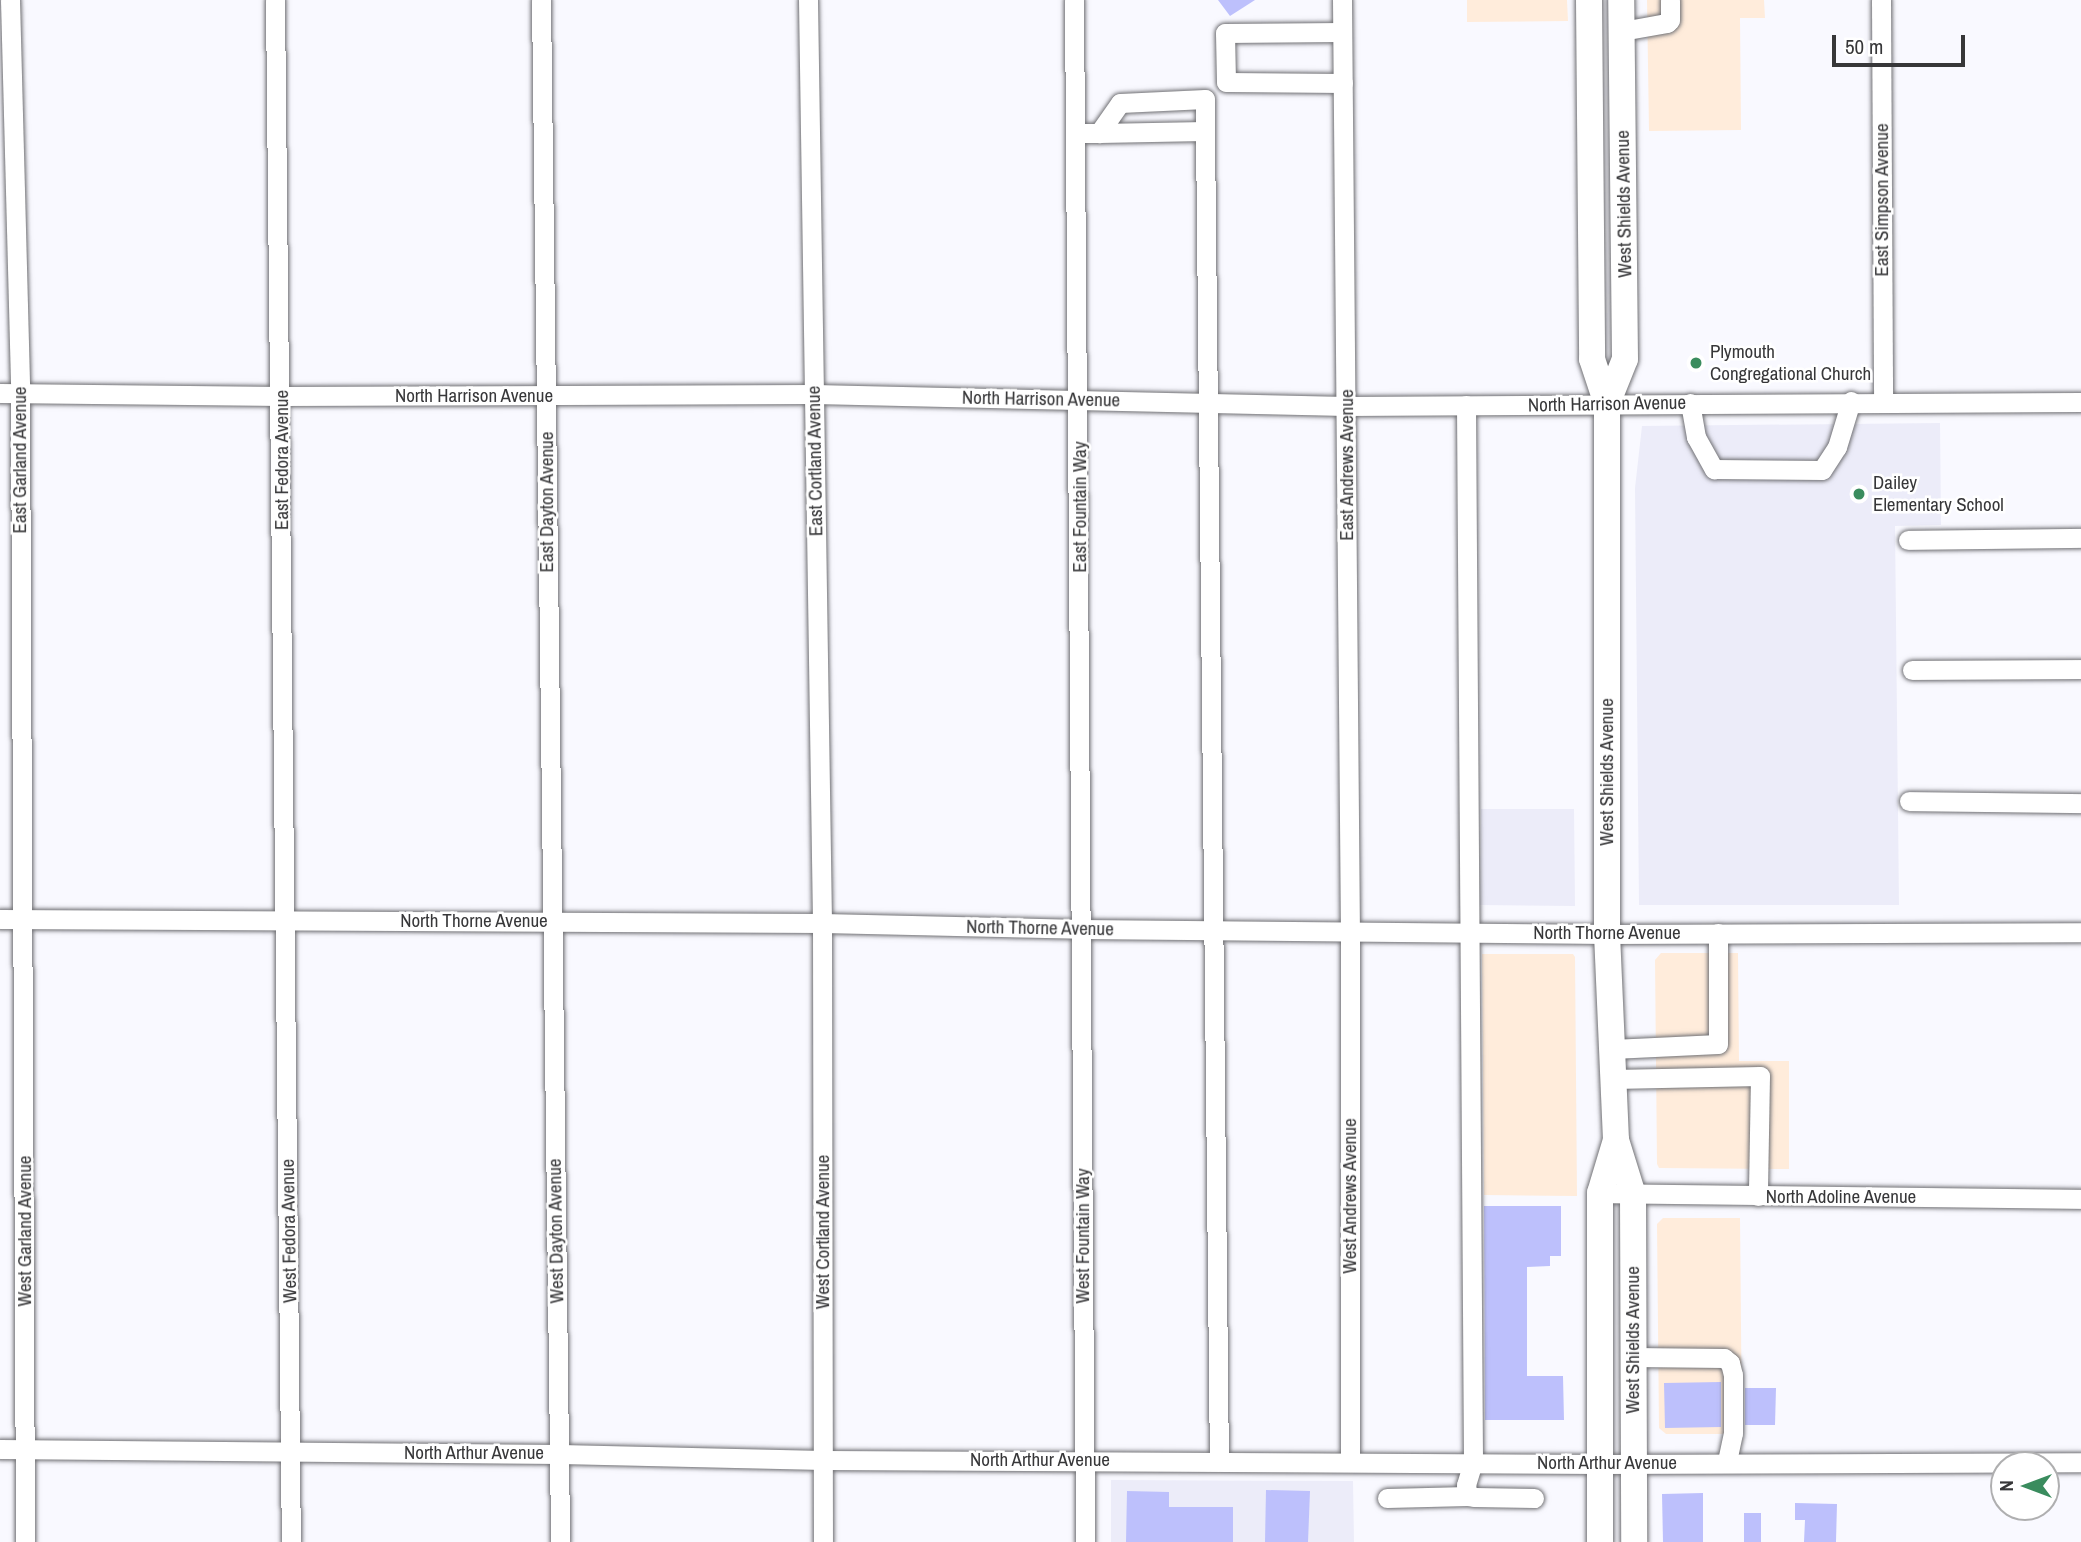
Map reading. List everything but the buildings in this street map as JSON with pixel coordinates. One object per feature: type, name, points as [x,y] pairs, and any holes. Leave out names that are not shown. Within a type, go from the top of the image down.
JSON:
[{"type":"main road","name":"West Shields Avenue","points":[[1589,0],[1592,359],[1607,404],[1607,934],[1616,1140],[1633,1195],[1634,1542]]},
{"type":"main road","name":"West Shields Avenue","points":[[1607,404],[1625,359],[1621,0]]},
{"type":"main road","name":"West Shields Avenue","points":[[1600,1542],[1600,1193],[1616,1140]]},
{"type":"street","name":"East Garland Avenue","points":[[10,0],[10,393],[23,920]]},
{"type":"street","name":"East Fedora Avenue","points":[[275,0],[285,920]]},
{"type":"street","name":"East Dayton Avenue","points":[[541,0],[550,921]]},
{"type":"street","name":"East Cortland Avenue","points":[[808,0],[822,923]]},
{"type":"street","name":"East Fountain Way","points":[[1074,0],[1081,929]]},
{"type":"street","name":"East Andrews Avenue","points":[[1342,0],[1350,930]]},
{"type":"street","points":[[1622,31],[1667,23],[1670,20],[1670,0]]},
{"type":"street","name":"East Simpson Avenue","points":[[1881,0],[1882,400]]},
{"type":"street","points":[[1226,82],[1225,33],[1342,32]]},
{"type":"street","points":[[1100,133],[1120,103],[1205,99],[1226,82],[1343,83]]},
{"type":"street","points":[[1205,99],[1206,402],[1215,930],[1219,1461]]},
{"type":"street","points":[[1076,133],[1205,131]]},
{"type":"street","name":"North Harrison Avenue","points":[[10,393],[281,396],[814,394],[1346,406],[1882,400],[2081,402]]},
{"type":"street","points":[[1690,403],[1696,437],[1714,469],[1822,470],[1837,447],[1851,401]]},
{"type":"street","points":[[1466,405],[1473,1462],[1466,1485],[1468,1496]]},
{"type":"street","points":[[1908,540],[2081,538]]},
{"type":"street","points":[[1912,670],[2081,669]]},
{"type":"street","points":[[1909,801],[2081,803]]},
{"type":"street","name":"North Thorne Avenue","points":[[0,919],[822,923],[1081,929],[1607,934],[2081,932]]},
{"type":"street","name":"West Garland Avenue","points":[[23,920],[25,1542]]},
{"type":"street","name":"West Fedora Avenue","points":[[285,920],[292,1452],[290,1542]]},
{"type":"street","name":"West Dayton Avenue","points":[[550,921],[560,1542]]},
{"type":"street","name":"West Cortland Avenue","points":[[822,923],[823,1542]]},
{"type":"street","name":"West Fountain Way","points":[[1081,929],[1086,1542]]},
{"type":"street","name":"West Andrews Avenue","points":[[1350,930],[1350,1462]]},
{"type":"street","points":[[1612,1049],[1718,1044],[1718,933]]},
{"type":"street","points":[[1613,1079],[1760,1076],[1758,1196]]},
{"type":"street","name":"North Adoline Avenue","points":[[1600,1193],[2081,1199]]},
{"type":"street","points":[[1633,1357],[1724,1358],[1730,1363],[1733,1375],[1733,1433],[1727,1462]]},
{"type":"street","name":"North Arthur Avenue","points":[[0,1449],[560,1454],[823,1460],[1600,1464],[2081,1462]]},
{"type":"street","points":[[1387,1498],[1534,1498]]},
{"type":"shaded area","points":[[1467,0],[1567,0],[1568,21],[1467,22]]},
{"type":"shaded area","points":[[1647,0],[1764,0],[1765,18],[1740,18],[1741,130],[1649,131]]},
{"type":"shaded area","points":[[1940,423],[1941,525],[1895,526],[1899,905],[1639,905],[1635,488],[1642,426]]},
{"type":"shaded area","points":[[1481,809],[1574,809],[1575,906],[1480,905]]},
{"type":"shaded area","points":[[1661,953],[1738,953],[1739,1061],[1789,1061],[1789,1169],[1659,1168],[1655,960]]},
{"type":"shaded area","points":[[1482,954],[1573,954],[1575,957],[1577,1196],[1484,1195]]},
{"type":"shaded area","points":[[1663,1218],[1740,1218],[1742,1434],[1666,1434],[1659,1428],[1657,1224]]},
{"type":"shaded area","points":[[1111,1480],[1353,1481],[1354,1542],[1111,1542]]},
{"type":"place","name":"Plymouth Congregational Church","points":[[1696,363]]},
{"type":"place","name":"Dailey Elementary School","points":[[1859,494]]}]
